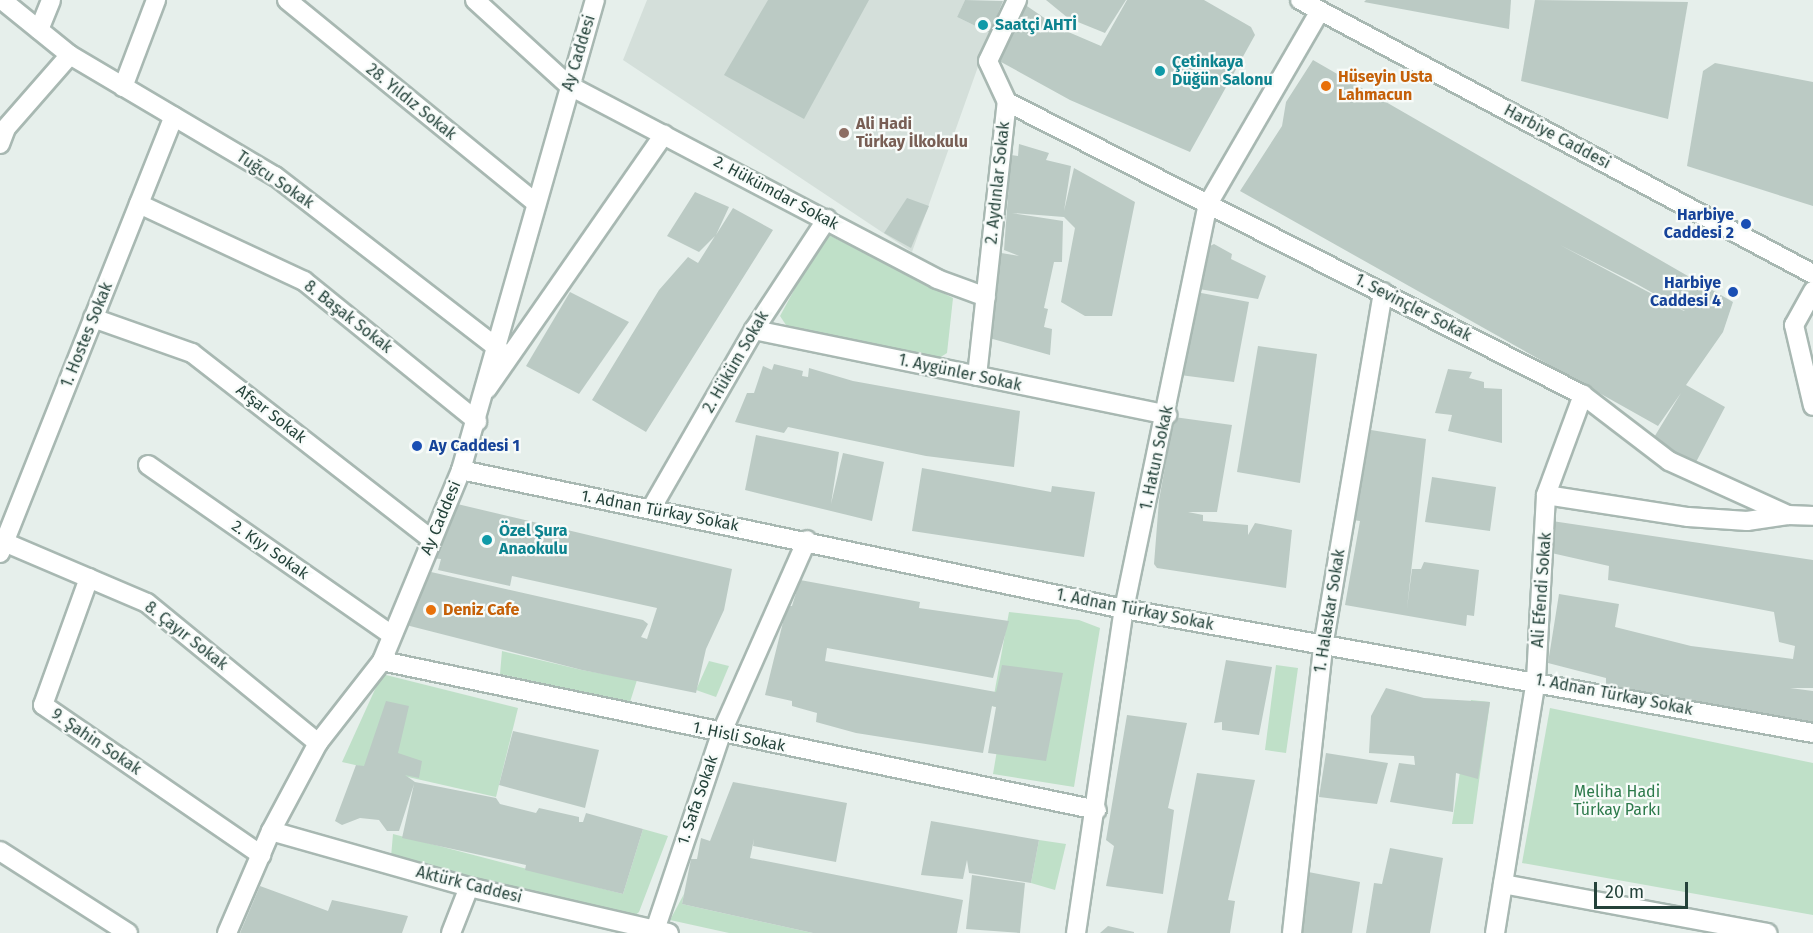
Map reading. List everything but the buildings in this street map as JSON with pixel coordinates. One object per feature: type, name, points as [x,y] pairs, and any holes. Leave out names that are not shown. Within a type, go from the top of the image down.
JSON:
[{"type":"street","points":[[39,30],[51,0]]},
{"type":"street","points":[[123,87],[156,0]]},
{"type":"street","name":"28. Yıldız Sokak","points":[[286,0],[536,203]]},
{"type":"street","name":"2. Hükümdar Sokak","points":[[476,0],[568,85],[937,279],[986,297]]},
{"type":"street","name":"Ay Caddesi","points":[[226,933],[271,831],[318,743],[382,661],[461,470],[499,349],[568,85],[595,0]]},
{"type":"street","name":"2. Aydınlar Sokak","points":[[977,376],[1007,102],[988,61],[1017,0]]},
{"type":"street","name":"Harbiye Caddesi","points":[[1300,0],[1813,274]]},
{"type":"street","name":"Tuğcu Sokak","points":[[1,1],[70,56],[275,176],[499,349]]},
{"type":"street","name":"1. Hatun Sokak","points":[[1076,933],[1097,810],[1124,609],[1167,415],[1208,204],[1320,11]]},
{"type":"street","points":[[0,144],[6,128],[70,56]]},
{"type":"street","name":"1. Sevinçler Sokak","points":[[1007,102],[1583,395],[1669,461],[1788,515],[1813,516]]},
{"type":"street","name":"1. Hostes Sokak","points":[[2,548],[174,116]]},
{"type":"street","points":[[487,389],[664,134]]},
{"type":"street","name":"8. Başak Sokak","points":[[139,204],[304,281],[477,421]]},
{"type":"street","name":"2. Hüküm Sokak","points":[[651,510],[754,330],[826,219]]},
{"type":"street","points":[[1813,291],[1794,325],[1813,406]]},
{"type":"street","name":"1. Halaskar Sokak","points":[[1292,933],[1323,647],[1383,292]]},
{"type":"street","name":"Afşar Sokak","points":[[93,318],[192,353],[432,540]]},
{"type":"street","name":"1. Aygünler Sokak","points":[[754,330],[1167,415]]},
{"type":"street","name":"Ali Efendi Sokak","points":[[1495,933],[1536,680],[1546,495],[1583,395]]},
{"type":"street","name":"2. Kıyı Sokak","points":[[148,465],[392,635]]},
{"type":"street","name":"1. Adnan Türkay Sokak","points":[[461,470],[807,540],[1124,609],[1323,647],[1536,680],[1813,732]]},
{"type":"street","points":[[1546,495],[1688,517],[1747,520],[1788,515]]},
{"type":"street","name":"1. Safa Sokak","points":[[662,931],[721,734],[807,540]]},
{"type":"street","name":"8. Çayır Sokak","points":[[2,548],[89,578],[147,603],[318,743]]},
{"type":"street","name":"9. Şahin Sokak","points":[[89,578],[43,705],[261,855]]},
{"type":"street","name":"1. Hisli Sokak","points":[[382,661],[721,734],[1097,810]]},
{"type":"street","name":"Aktürk Caddesi","points":[[271,831],[469,887],[662,931]]},
{"type":"street","points":[[0,851],[128,933]]},
{"type":"street","points":[[1503,884],[1767,933]]},
{"type":"street","points":[[451,933],[469,887]]},
{"type":"shaded area","name":"Ali Hadi Türkay İlkokulu","points":[[647,0],[965,0],[957,17],[990,33],[912,252],[623,60]]},
{"type":"green space","points":[[825,233],[953,298],[947,353],[936,360],[786,325],[780,316]]},
{"type":"green space","points":[[1009,612],[1079,620],[1100,628],[1074,787],[993,774],[1004,709],[992,706]]},
{"type":"green space","points":[[502,651],[637,680],[630,702],[500,674]]},
{"type":"green space","points":[[709,661],[729,666],[716,697],[696,690]]},
{"type":"green space","points":[[1276,665],[1298,668],[1286,753],[1265,750]]},
{"type":"green space","points":[[382,674],[518,708],[496,797],[342,762]]},
{"type":"green space","points":[[1471,700],[1490,702],[1473,824],[1452,824]]},
{"type":"green space","name":"Meliha Hadi Türkay Parkı","points":[[1550,708],[1813,763],[1813,915],[1522,863]]},
{"type":"green space","points":[[643,829],[668,836],[639,912],[632,918],[391,857],[393,834],[623,894]]},
{"type":"green space","points":[[1039,840],[1066,844],[1055,890],[1031,883]]},
{"type":"green space","points":[[684,894],[682,904],[813,933],[729,933],[670,920]]},
{"type":"place","name":"Saatçi AHTİ","points":[[983,25]]},
{"type":"place","name":"Çetinkaya Düğün Salonu","points":[[1160,71]]},
{"type":"place","name":"Hüseyin Usta Lahmacun","points":[[1326,86]]},
{"type":"place","name":"Ali Hadi Türkay İlkokulu","points":[[844,133]]},
{"type":"place","name":"Harbiye Caddesi 2","points":[[1746,224]]},
{"type":"place","name":"Harbiye Caddesi 4","points":[[1733,292]]},
{"type":"place","name":"Ay Caddesi 1","points":[[417,446]]},
{"type":"place","name":"Özel Şura Anaokulu","points":[[487,540]]},
{"type":"place","name":"Deniz Cafe","points":[[431,610]]}]
